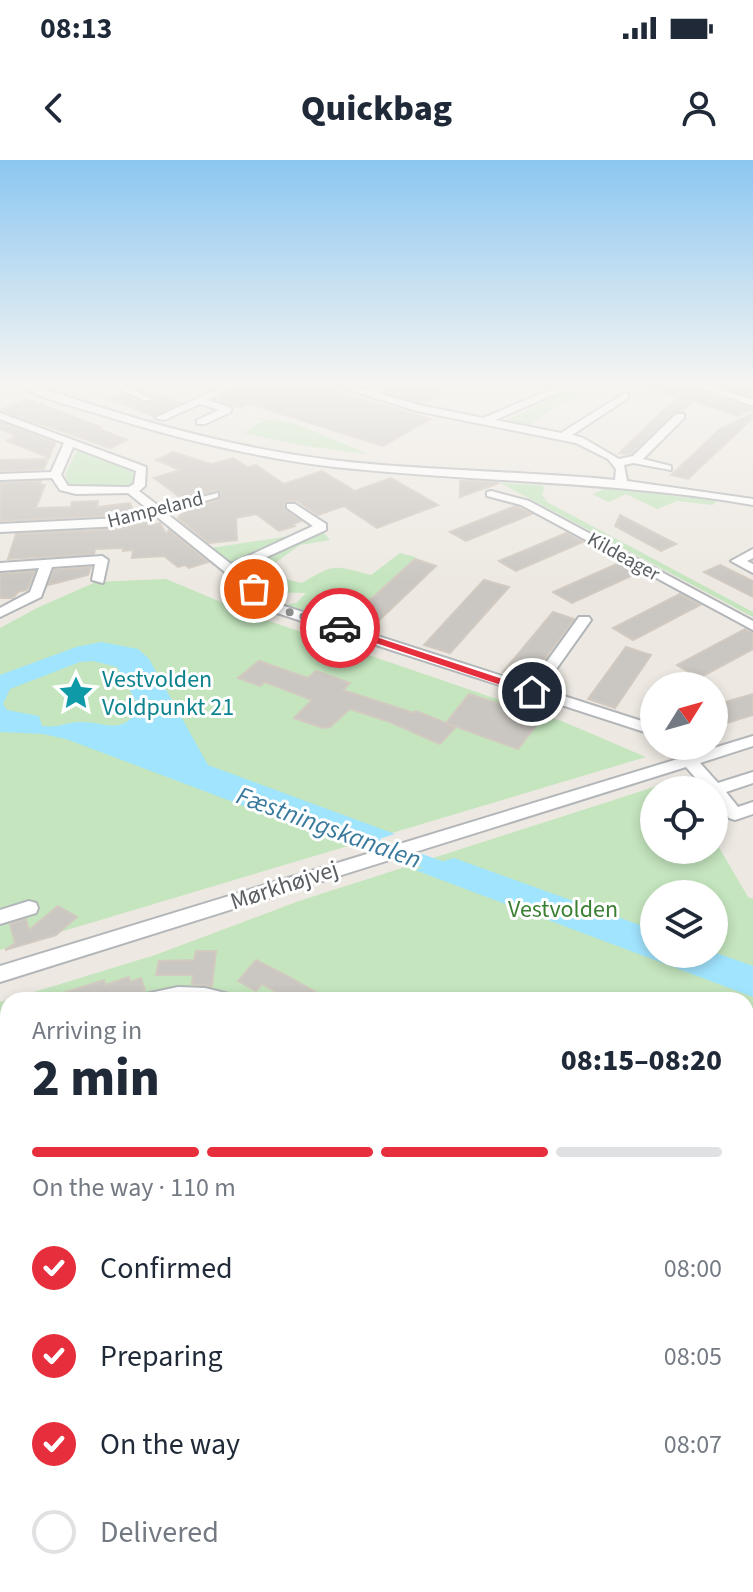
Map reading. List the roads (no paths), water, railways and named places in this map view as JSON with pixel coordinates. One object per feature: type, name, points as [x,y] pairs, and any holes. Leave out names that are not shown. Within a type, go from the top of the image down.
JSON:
[{"type":"street","points":[[55,475],[66,449]]},
{"type":"street","points":[[55,475],[64,488],[76,491],[131,490],[139,486],[142,469],[85,449]]},
{"type":"street","points":[[245,449],[388,469],[621,481],[753,502]]},
{"type":"street","points":[[599,449],[617,463],[621,481]]},
{"type":"street","points":[[633,460],[645,449]]},
{"type":"street","points":[[617,463],[633,460],[667,468]]},
{"type":"street","points":[[0,477],[55,475]]},
{"type":"street","points":[[131,490],[279,609],[640,726]]},
{"type":"street","name":"Kildeager","points":[[491,494],[525,503],[753,626]]},
{"type":"street","name":"Hampeland","points":[[0,528],[121,522],[214,495]]},
{"type":"street","points":[[230,569],[322,527],[291,506]]},
{"type":"street","points":[[753,553],[737,561],[753,569]]},
{"type":"street","points":[[0,567],[102,560],[98,580]]},
{"type":"street","points":[[0,613],[36,594],[47,564]]},
{"type":"street","points":[[532,692],[584,620]]},
{"type":"street","name":"Mørkhøjvej","points":[[728,746],[753,741]]},
{"type":"street","points":[[689,760],[703,776]]},
{"type":"street","name":"Mørkhøjvej","points":[[0,974],[689,760]]},
{"type":"street","points":[[728,786],[753,777]]},
{"type":"street","points":[[728,806],[735,814],[753,808]]},
{"type":"street","points":[[0,917],[29,908]]},
{"type":"water","points":[[101,642],[138,649],[149,659],[208,765],[395,834],[353,847],[66,739],[43,734],[0,732],[0,675],[76,647]],"holes":[[[93,661],[117,667],[138,705],[133,715],[121,725],[79,722],[42,726],[39,716],[7,710],[3,704],[10,689],[80,662]]]},
{"type":"water","points":[[454,858],[640,925],[640,955],[415,870]]},
{"type":"water","points":[[728,957],[753,966],[753,992],[740,992],[676,968],[728,968]]},
{"type":"waterway","name":"Fæstningskanalen","points":[[348,834],[456,873]]},
{"type":"place","name":"Vestvolden Voldpunkt 21","points":[[76,693]]},
{"type":"park label","name":"Vestvolden","points":[[563,909]]}]
